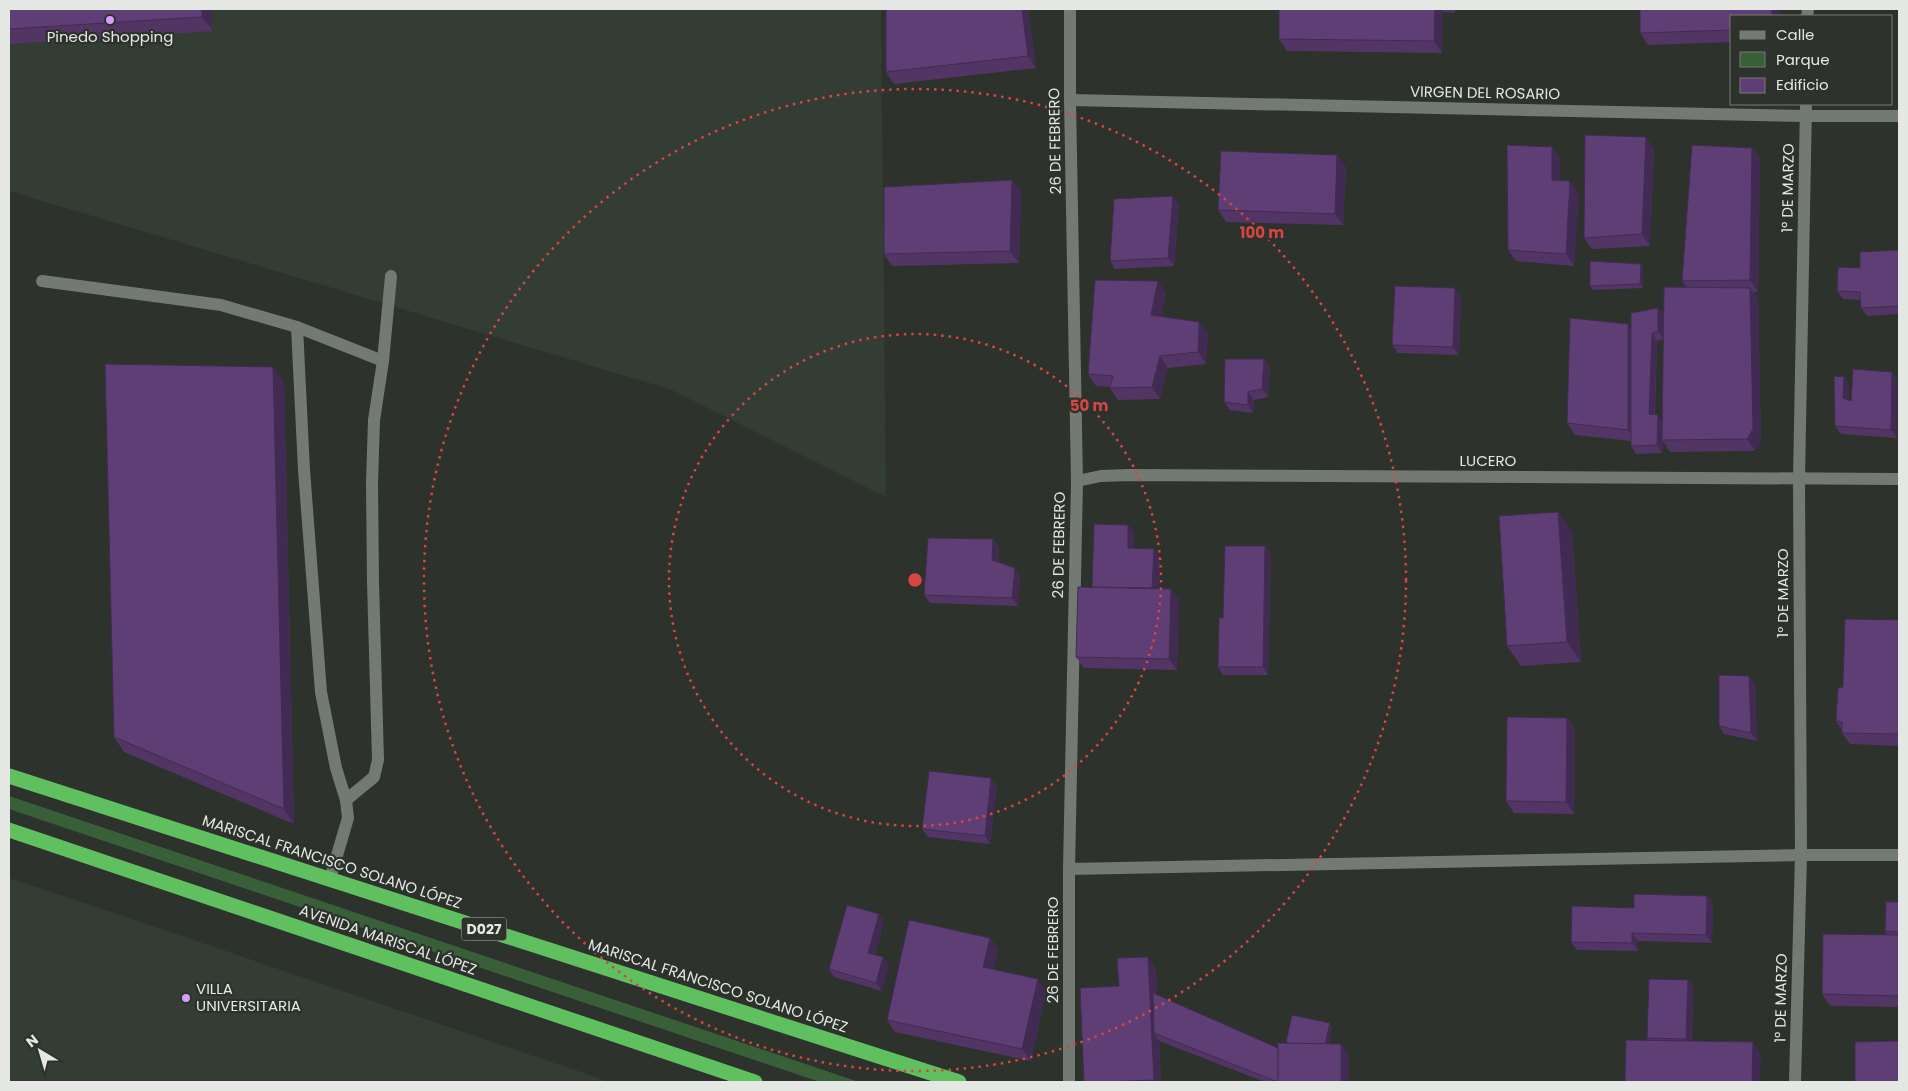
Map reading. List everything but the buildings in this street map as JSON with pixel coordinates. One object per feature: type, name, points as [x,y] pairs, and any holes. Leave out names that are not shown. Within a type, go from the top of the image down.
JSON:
[{"type":"highway","name":"MARISCAL FRANCISCO SOLANO LÓPEZ","points":[[9,776],[959,1082]]},
{"type":"highway","name":"AVENIDA MARISCAL LÓPEZ","points":[[9,830],[755,1082]]},
{"type":"street","name":"26 DE FEBRERO","points":[[1069,1082],[1069,869],[1077,481],[1070,9]]},
{"type":"street","name":"VIRGEN DEL ROSARIO","points":[[1070,100],[1806,110],[1899,116]]},
{"type":"street","name":"1° DE MARZO","points":[[1795,1082],[1800,855],[1799,478],[1806,110]]},
{"type":"street","points":[[346,800],[374,777],[378,760],[372,483],[374,420],[383,360],[391,276]]},
{"type":"street","points":[[42,281],[221,304],[297,327],[383,360]]},
{"type":"street","points":[[297,327],[304,470],[321,692],[336,768],[346,800],[348,818],[330,879]]},
{"type":"street","name":"LUCERO","points":[[1077,481],[1101,476],[1129,475],[1899,479]]},
{"type":"street","points":[[1069,869],[1800,855],[1899,855]]},
{"type":"shaded area","points":[[9,9],[881,9],[886,497],[672,390],[9,191]]},
{"type":"shaded area","name":"VILLA UNIVERSITARIA","points":[[9,878],[117,914],[610,1082],[9,1082]]},
{"type":"green space","points":[[9,796],[859,1082],[820,1082],[9,809]]},
{"type":"place","name":"Pinedo Shopping","points":[[110,20]]},
{"type":"place","name":"VILLA UNIVERSITARIA","points":[[186,998]]}]
